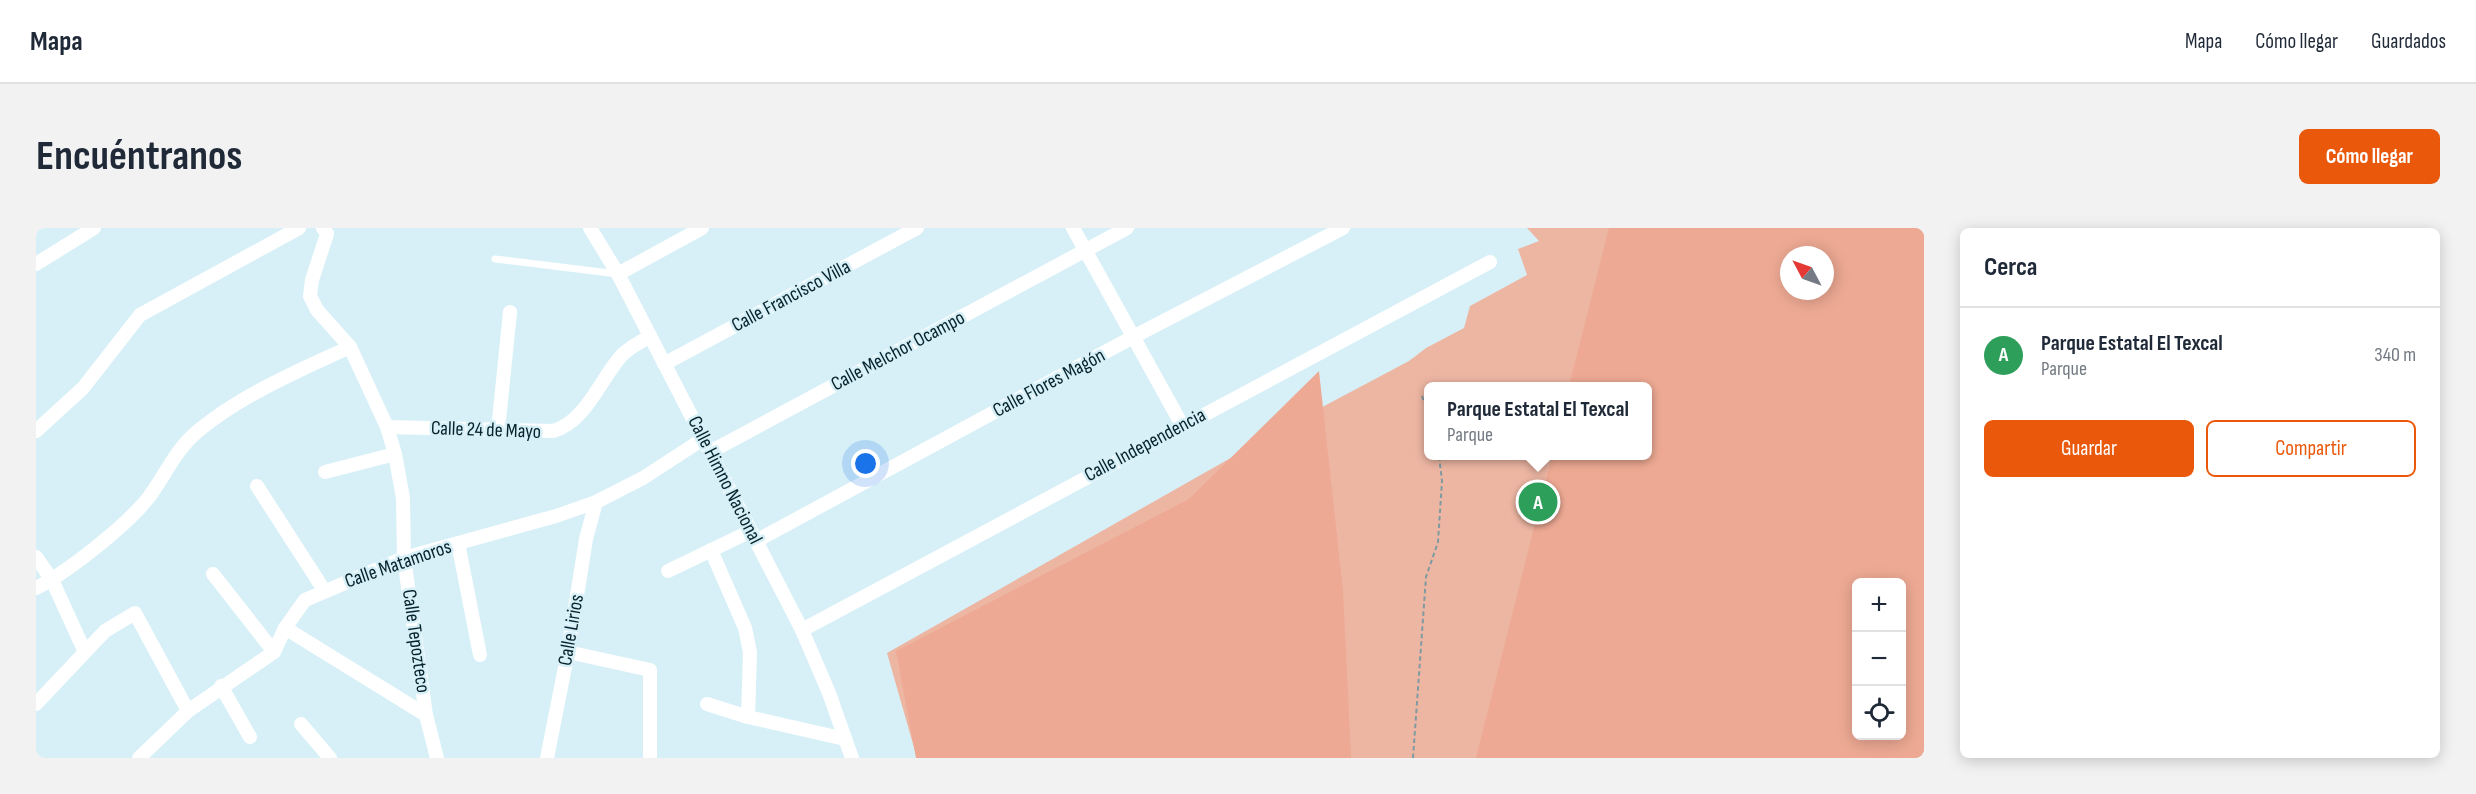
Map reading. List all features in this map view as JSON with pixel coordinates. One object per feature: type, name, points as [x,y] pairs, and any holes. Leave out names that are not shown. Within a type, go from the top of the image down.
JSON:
[{"type":"street","points":[[36,264],[94,228]]},
{"type":"street","points":[[36,431],[83,388],[140,315],[299,228]]},
{"type":"street","name":"Calle Tepozteco","points":[[323,228],[327,234],[312,280],[310,296],[317,310],[350,347],[387,427],[395,454],[403,498],[404,558],[426,715],[436,758]]},
{"type":"street","name":"Calle Himno Nacional","points":[[590,228],[618,274],[802,630],[852,758]]},
{"type":"street","points":[[618,274],[702,228]]},
{"type":"street","name":"Calle Francisco Villa","points":[[664,364],[917,228]]},
{"type":"street","points":[[1073,228],[1182,425]]},
{"type":"street","name":"Calle Melchor Ocampo","points":[[707,445],[1127,228]]},
{"type":"street","name":"Calle Flores Magón","points":[[668,571],[711,550],[753,536],[1343,228]]},
{"type":"street","name":"Calle Independencia","points":[[802,630],[1490,261]]},
{"type":"street","points":[[498,430],[510,312]]},
{"type":"street","name":"Calle 24 de Mayo","points":[[387,427],[553,431],[566,428],[580,414],[624,353],[650,336]]},
{"type":"street","points":[[36,588],[52,580],[124,523],[149,496],[177,452],[198,431],[279,380],[350,347]]},
{"type":"street","name":"Calle Matamoros","points":[[274,652],[285,628],[305,600],[324,590],[404,558],[556,516],[596,502],[707,445]]},
{"type":"street","points":[[325,472],[395,454]]},
{"type":"street","points":[[257,486],[324,590]]},
{"type":"street","name":"Calle Lirios","points":[[547,758],[568,652],[586,539],[596,502]]},
{"type":"street","points":[[458,543],[480,655]]},
{"type":"street","points":[[711,550],[745,628],[750,652],[748,717]]},
{"type":"street","points":[[36,557],[52,580],[84,650]]},
{"type":"street","points":[[139,758],[188,711],[221,686],[274,652],[213,574]]},
{"type":"street","points":[[36,704],[84,650],[105,631],[135,613],[188,711]]},
{"type":"street","points":[[285,628],[426,715]]},
{"type":"street","points":[[568,652],[650,670],[650,758]]},
{"type":"street","points":[[221,686],[250,737]]},
{"type":"street","points":[[707,704],[748,717],[845,739]]},
{"type":"street","points":[[301,724],[330,758]]},
{"type":"lane","points":[[495,258],[618,274]]},
{"type":"path","points":[[1422,396],[1424,401]]},
{"type":"path","points":[[1413,758],[1426,577],[1438,542],[1442,481],[1439,460]]},
{"type":"shaded area","points":[[1527,228],[1924,228],[1924,758],[917,758],[887,653],[1294,422],[1409,361],[1426,348],[1464,328],[1470,306],[1527,275],[1518,249],[1539,241]]},
{"type":"shaded area","points":[[1609,228],[1924,228],[1924,758],[1476,758],[1551,460],[1652,460],[1652,382],[1570,382]]},
{"type":"shaded area","points":[[1319,371],[1343,591],[1351,758],[916,758],[896,651],[1189,499]]},
{"type":"place","name":"Parque Estatal El Texcal","points":[[1538,502]]}]
